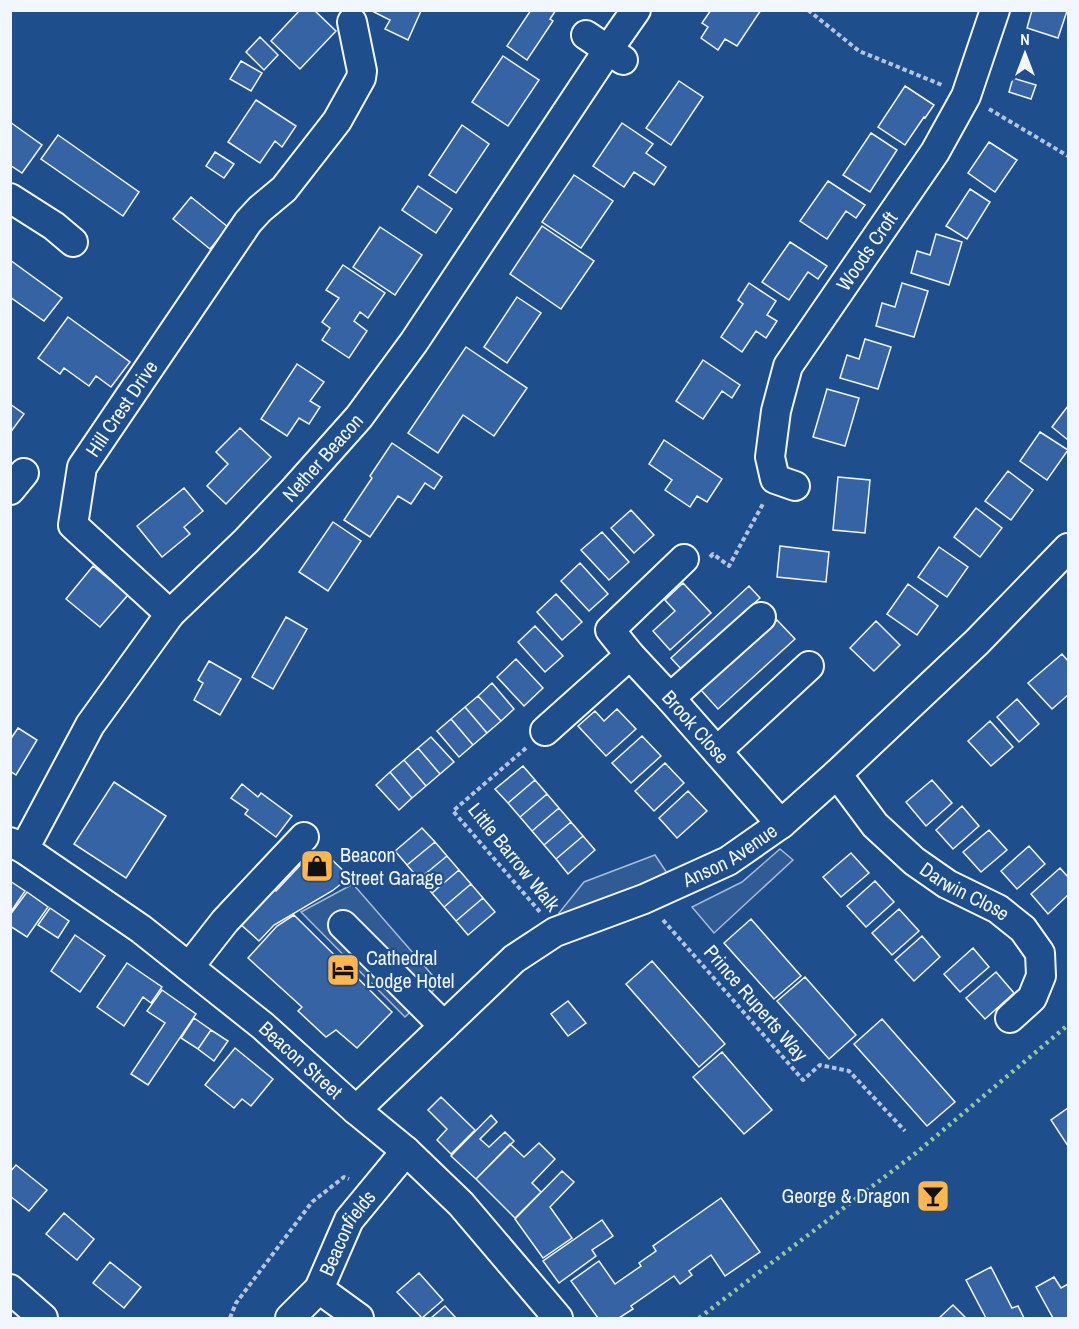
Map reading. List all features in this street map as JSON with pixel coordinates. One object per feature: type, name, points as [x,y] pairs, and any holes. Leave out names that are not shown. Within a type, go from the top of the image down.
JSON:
[{"type":"street","name":"Nether Beacon","points":[[17,846],[90,725],[170,614],[246,541],[359,417],[414,342],[605,48],[636,10]]},
{"type":"street","name":"Woods Croft","points":[[795,486],[775,479],[770,457],[776,411],[789,366],[936,152],[966,96],[995,10]]},
{"type":"street","name":"Hill Crest Drive","points":[[170,614],[73,525],[82,468],[248,222],[285,189],[337,121],[361,78],[362,71],[352,22]]},
{"type":"street","points":[[10,198],[54,226],[73,242]]},
{"type":"street","name":"Anson Avenue","points":[[356,1110],[514,959],[555,932],[644,899],[728,861],[781,824],[977,642],[1068,548]]},
{"type":"street","name":"Brook Close","points":[[684,559],[610,630],[781,824]]},
{"type":"street","points":[[670,698],[761,617]]},
{"type":"street","points":[[545,731],[630,655]]},
{"type":"street","points":[[717,751],[809,666]]},
{"type":"street","name":"Darwin Close","points":[[837,774],[875,825],[915,861],[946,884],[999,909],[1023,929],[1040,953],[1041,976],[1032,998],[1010,1018]]},
{"type":"street","points":[[189,967],[225,921],[304,837]]},
{"type":"street","name":"Beacon Street","points":[[17,846],[141,929],[264,1026],[356,1110],[406,1151],[461,1204],[558,1318]]},
{"type":"street","points":[[343,925],[444,1026]]},
{"type":"street","name":"Beaconfields","points":[[290,1318],[319,1289],[349,1220],[406,1151]]},
{"type":"street","points":[[10,1289],[43,1318]]},
{"type":"street","points":[[319,1289],[359,1318]]},
{"type":"path","points":[[808,10],[859,51],[966,96],[1068,156]]},
{"type":"path","name":"Little Barrow Walk","points":[[545,731],[453,811],[533,903],[555,932]]},
{"type":"path","name":"Prince Ruperts Way","points":[[644,899],[803,1080],[820,1065],[849,1071],[905,1131]]},
{"type":"path","points":[[230,1318],[236,1303],[312,1202],[344,1177],[377,1188]]},
{"type":"shaded area","points":[[780,849],[793,860],[714,933],[692,907],[742,882]]},
{"type":"shaded area","points":[[655,855],[671,879],[558,924],[559,913],[584,882]]},
{"type":"shaded area","points":[[353,884],[440,984],[405,1017],[301,912]]},
{"type":"building","points":[[300,10],[314,10],[336,31],[300,69],[271,41]]},
{"type":"building","points":[[370,10],[421,11],[408,40],[385,29],[390,20]]},
{"type":"building","points":[[531,10],[556,10],[550,19],[553,21],[527,60],[507,46]]},
{"type":"building","points":[[711,10],[761,10],[737,46],[725,39],[718,50],[701,38],[708,27],[702,23]]},
{"type":"building","points":[[1032,10],[1067,11],[1058,38],[1027,28]]},
{"type":"building","points":[[260,37],[278,55],[264,70],[246,52]]},
{"type":"building","points":[[503,56],[539,80],[508,126],[472,102]]},
{"type":"building","points":[[241,61],[262,73],[251,91],[230,79]]},
{"type":"building","points":[[1013,78],[1036,85],[1031,99],[1009,92]]},
{"type":"building","points":[[679,81],[703,97],[671,145],[646,128]]},
{"type":"building","points":[[905,86],[934,105],[905,145],[878,127]]},
{"type":"building","points":[[256,100],[296,126],[282,147],[275,141],[260,163],[228,142]]},
{"type":"building","points":[[10,122],[42,145],[22,173],[10,165]]},
{"type":"building","points":[[622,123],[653,144],[646,153],[666,167],[654,185],[634,172],[624,187],[593,166]]},
{"type":"building","points":[[462,125],[489,144],[456,193],[429,175]]},
{"type":"building","points":[[871,133],[897,150],[870,192],[843,175]]},
{"type":"building","points":[[58,135],[139,192],[123,216],[41,159]]},
{"type":"building","points":[[989,142],[1017,160],[995,192],[968,173]]},
{"type":"building","points":[[215,152],[234,164],[224,178],[206,166]]},
{"type":"building","points":[[574,175],[613,201],[581,248],[542,222]]},
{"type":"building","points":[[828,181],[865,205],[856,218],[846,211],[827,239],[800,221]]},
{"type":"building","points":[[418,186],[452,209],[436,233],[402,210]]},
{"type":"building","points":[[970,189],[990,202],[967,239],[946,226]]},
{"type":"building","points":[[191,197],[228,227],[210,249],[173,219]]},
{"type":"building","points":[[542,226],[594,261],[561,309],[510,274]]},
{"type":"building","points":[[380,227],[422,255],[395,295],[353,267]]},
{"type":"building","points":[[936,234],[962,242],[949,285],[911,273],[917,251],[930,255]]},
{"type":"building","points":[[790,242],[827,266],[818,279],[808,272],[789,300],[762,282]]},
{"type":"building","points":[[10,260],[62,298],[44,321],[10,297]]},
{"type":"building","points":[[343,265],[385,293],[368,318],[360,312],[354,321],[367,331],[349,358],[322,340],[330,328],[322,322],[339,298],[326,290]]},
{"type":"building","points":[[749,283],[776,301],[767,315],[777,321],[766,338],[756,331],[742,352],[721,337],[743,304],[738,300]]},
{"type":"building","points":[[902,283],[928,291],[914,337],[876,326],[882,303],[895,307]]},
{"type":"building","points":[[517,297],[541,313],[507,363],[484,347]]},
{"type":"building","points":[[68,317],[130,362],[111,387],[96,376],[89,386],[64,368],[60,374],[38,358]]},
{"type":"building","points":[[865,339],[891,347],[878,389],[840,378],[847,355],[859,359]]},
{"type":"building","points":[[466,347],[527,388],[494,436],[463,415],[438,453],[408,433]]},
{"type":"building","points":[[703,360],[740,385],[732,398],[722,391],[703,419],[676,401]]},
{"type":"building","points":[[297,364],[324,382],[310,401],[320,407],[309,424],[299,418],[287,436],[261,419]]},
{"type":"building","points":[[827,389],[859,398],[845,446],[813,437]]},
{"type":"building","points":[[10,404],[24,414],[10,433]]},
{"type":"building","points":[[1068,406],[1068,440],[1052,427]]},
{"type":"building","points":[[240,428],[271,457],[226,504],[207,486],[228,464],[216,452]]},
{"type":"building","points":[[1040,432],[1068,450],[1047,480],[1020,461]]},
{"type":"building","points":[[664,440],[722,479],[707,502],[697,496],[690,507],[665,490],[672,480],[649,464]]},
{"type":"building","points":[[392,443],[442,477],[434,489],[425,483],[411,504],[398,496],[370,537],[344,520]]},
{"type":"building","points":[[1008,471],[1033,490],[1011,520],[985,501]]},
{"type":"building","points":[[838,477],[870,480],[865,533],[833,530]]},
{"type":"building","points":[[184,488],[203,511],[184,527],[190,534],[162,557],[137,526]]},
{"type":"building","points":[[976,508],[1002,528],[980,557],[954,537]]},
{"type":"building","points":[[631,510],[654,535],[634,553],[611,528]]},
{"type":"building","points":[[333,522],[361,541],[328,591],[299,572]]},
{"type":"building","points":[[602,532],[629,562],[609,580],[581,550]]},
{"type":"building","points":[[780,546],[829,552],[826,582],[777,577]]},
{"type":"building","points":[[939,547],[968,567],[947,597],[918,577]]},
{"type":"building","points":[[580,563],[608,594],[589,611],[561,581]]},
{"type":"building","points":[[93,566],[128,595],[100,627],[66,599]]},
{"type":"building","points":[[683,583],[711,613],[670,650],[653,631],[675,611],[665,600]]},
{"type":"building","points":[[908,584],[938,606],[917,635],[887,614]]},
{"type":"building","points":[[749,586],[760,598],[682,670],[671,658]]},
{"type":"building","points":[[556,594],[582,622],[562,640],[537,612]]},
{"type":"building","points":[[286,617],[307,629],[273,689],[252,677]]},
{"type":"building","points":[[777,620],[795,639],[718,709],[701,690]]},
{"type":"building","points":[[876,621],[900,645],[874,671],[850,648]]},
{"type":"building","points":[[535,626],[563,656],[545,672],[518,642]]},
{"type":"building","points":[[1062,654],[1068,661],[1068,695],[1052,709],[1028,683]]},
{"type":"building","points":[[516,659],[543,688],[524,706],[497,677]]},
{"type":"building","points":[[209,661],[241,679],[220,715],[194,700],[203,683],[198,680]]},
{"type":"building","points":[[492,683],[514,709],[501,721],[478,696]]},
{"type":"building","points":[[478,696],[501,721],[487,733],[465,707]]},
{"type":"building","points":[[1017,699],[1039,724],[1019,742],[997,717]]},
{"type":"building","points":[[465,707],[487,733],[473,745],[451,719]]},
{"type":"building","points":[[617,709],[636,729],[606,756],[578,726],[595,711],[604,721]]},
{"type":"building","points":[[451,719],[473,745],[459,757],[437,731]]},
{"type":"building","points":[[990,721],[1013,747],[991,766],[968,741]]},
{"type":"building","points":[[18,728],[37,740],[16,775],[10,771],[10,740]]},
{"type":"building","points":[[642,736],[661,756],[631,783],[612,763]]},
{"type":"building","points":[[431,737],[454,762],[440,774],[418,748]]},
{"type":"building","points":[[418,748],[440,774],[426,786],[404,760]]},
{"type":"building","points":[[404,760],[426,786],[412,798],[390,772]]},
{"type":"building","points":[[665,763],[684,783],[654,811],[635,791]]},
{"type":"building","points":[[523,766],[535,780],[508,803],[495,789]]},
{"type":"building","points":[[390,772],[412,798],[399,810],[376,785]]},
{"type":"building","points":[[535,780],[547,794],[520,817],[508,803]]},
{"type":"building","points":[[932,780],[952,803],[926,826],[906,802]]},
{"type":"building","points":[[114,782],[166,816],[126,878],[74,844]]},
{"type":"building","points":[[242,784],[258,797],[261,793],[292,816],[276,837],[245,814],[248,810],[231,798]]},
{"type":"building","points":[[688,791],[707,811],[677,838],[659,818]]},
{"type":"building","points":[[547,794],[559,808],[532,831],[520,817]]},
{"type":"building","points":[[962,806],[979,826],[953,849],[936,830]]},
{"type":"building","points":[[559,808],[571,822],[544,845],[532,831]]},
{"type":"building","points":[[571,822],[583,836],[556,859],[544,845]]},
{"type":"building","points":[[422,828],[435,842],[407,865],[395,851]]},
{"type":"building","points":[[989,830],[1007,850],[981,872],[963,852]]},
{"type":"building","points":[[583,836],[595,850],[568,874],[556,859]]},
{"type":"building","points":[[435,842],[447,856],[419,879],[407,865]]},
{"type":"building","points":[[1029,846],[1045,864],[1017,889],[1001,871]]},
{"type":"building","points":[[851,853],[869,873],[841,897],[823,877]]},
{"type":"building","points":[[447,856],[459,870],[432,893],[419,879]]},
{"type":"building","points":[[307,858],[319,870],[330,858],[350,877],[332,891],[274,925],[259,941],[238,922],[271,887],[276,891]]},
{"type":"building","points":[[1060,868],[1068,877],[1068,895],[1048,914],[1031,894]]},
{"type":"building","points":[[459,870],[471,884],[444,907],[432,893]]},
{"type":"building","points":[[10,881],[25,891],[10,913]]},
{"type":"building","points":[[875,881],[894,902],[866,927],[847,906]]},
{"type":"building","points":[[471,884],[483,898],[456,921],[444,907]]},
{"type":"building","points":[[27,892],[48,907],[27,937],[10,926],[10,915]]},
{"type":"building","points":[[483,898],[495,912],[468,935],[456,921]]},
{"type":"building","points":[[50,908],[69,921],[58,938],[38,925]]},
{"type":"building","points":[[899,909],[919,931],[892,955],[872,933]]},
{"type":"building","points":[[294,915],[392,1012],[357,1048],[336,1030],[326,1037],[298,1011],[302,1007],[248,958],[277,926]]},
{"type":"building","points":[[751,919],[801,976],[774,999],[724,943]]},
{"type":"building","points":[[75,935],[105,956],[80,992],[51,971]]},
{"type":"building","points":[[922,936],[940,957],[914,981],[895,960]]},
{"type":"building","points":[[973,948],[989,967],[960,992],[944,974]]},
{"type":"building","points":[[652,961],[725,1044],[699,1067],[626,984]]},
{"type":"building","points":[[127,963],[162,987],[151,1003],[143,997],[124,1026],[97,1007]]},
{"type":"building","points":[[996,972],[1014,993],[985,1019],[966,998]]},
{"type":"building","points":[[805,977],[856,1035],[829,1059],[777,1001]]},
{"type":"building","points":[[162,990],[196,1014],[148,1085],[131,1074],[165,1023],[147,1011]]},
{"type":"building","points":[[568,1001],[586,1023],[568,1036],[551,1014]]},
{"type":"building","points":[[194,1018],[211,1030],[198,1049],[181,1038]]},
{"type":"building","points":[[882,1019],[955,1102],[927,1126],[854,1044]]},
{"type":"building","points":[[211,1030],[228,1041],[214,1061],[198,1049]]},
{"type":"building","points":[[235,1048],[273,1079],[251,1106],[242,1099],[234,1108],[205,1085]]},
{"type":"building","points":[[722,1052],[772,1110],[744,1134],[693,1077]]},
{"type":"building","points":[[441,1097],[475,1130],[451,1154],[437,1140],[447,1129],[428,1110]]},
{"type":"building","points":[[1068,1108],[1068,1146],[1051,1120]]},
{"type":"building","points":[[491,1115],[497,1122],[480,1139],[489,1147],[505,1132],[514,1141],[476,1179],[451,1156]]},
{"type":"building","points":[[539,1143],[555,1159],[532,1183],[541,1192],[515,1218],[476,1179],[510,1144],[524,1157]]},
{"type":"building","points":[[16,1165],[47,1190],[29,1211],[10,1196],[10,1172]]},
{"type":"building","points":[[562,1171],[574,1182],[550,1207],[572,1238],[543,1258],[515,1219]]},
{"type":"building","points":[[721,1198],[760,1252],[725,1276],[711,1255],[689,1271],[692,1275],[680,1284],[674,1276],[631,1306],[633,1309],[619,1318],[598,1318],[571,1281],[599,1261],[615,1284],[641,1266],[639,1263],[656,1251],[653,1246]]},
{"type":"building","points":[[64,1213],[94,1239],[77,1260],[46,1234]]},
{"type":"building","points":[[602,1220],[613,1236],[592,1250],[596,1256],[559,1283],[543,1261]]},
{"type":"building","points":[[110,1262],[141,1287],[124,1308],[93,1283]]},
{"type":"building","points":[[991,1267],[1012,1308],[1018,1306],[1024,1318],[986,1318],[966,1280]]},
{"type":"building","points":[[419,1273],[443,1300],[422,1318],[397,1292]]},
{"type":"building","points":[[1054,1277],[1061,1288],[1068,1284],[1068,1318],[1053,1318],[1036,1287]]},
{"type":"building","points":[[953,1305],[966,1318],[939,1318]]},
{"type":"building","points":[[445,1306],[456,1318],[431,1318]]},
{"type":"hedge","points":[[699,1318],[916,1153],[1068,1025]]},
{"type":"place","name":"Beacon Street Garage","points":[[317,866]]},
{"type":"place","name":"Cathedral Lodge Hotel","points":[[343,970]]},
{"type":"place","name":"George & Dragon","points":[[933,1196]]}]
